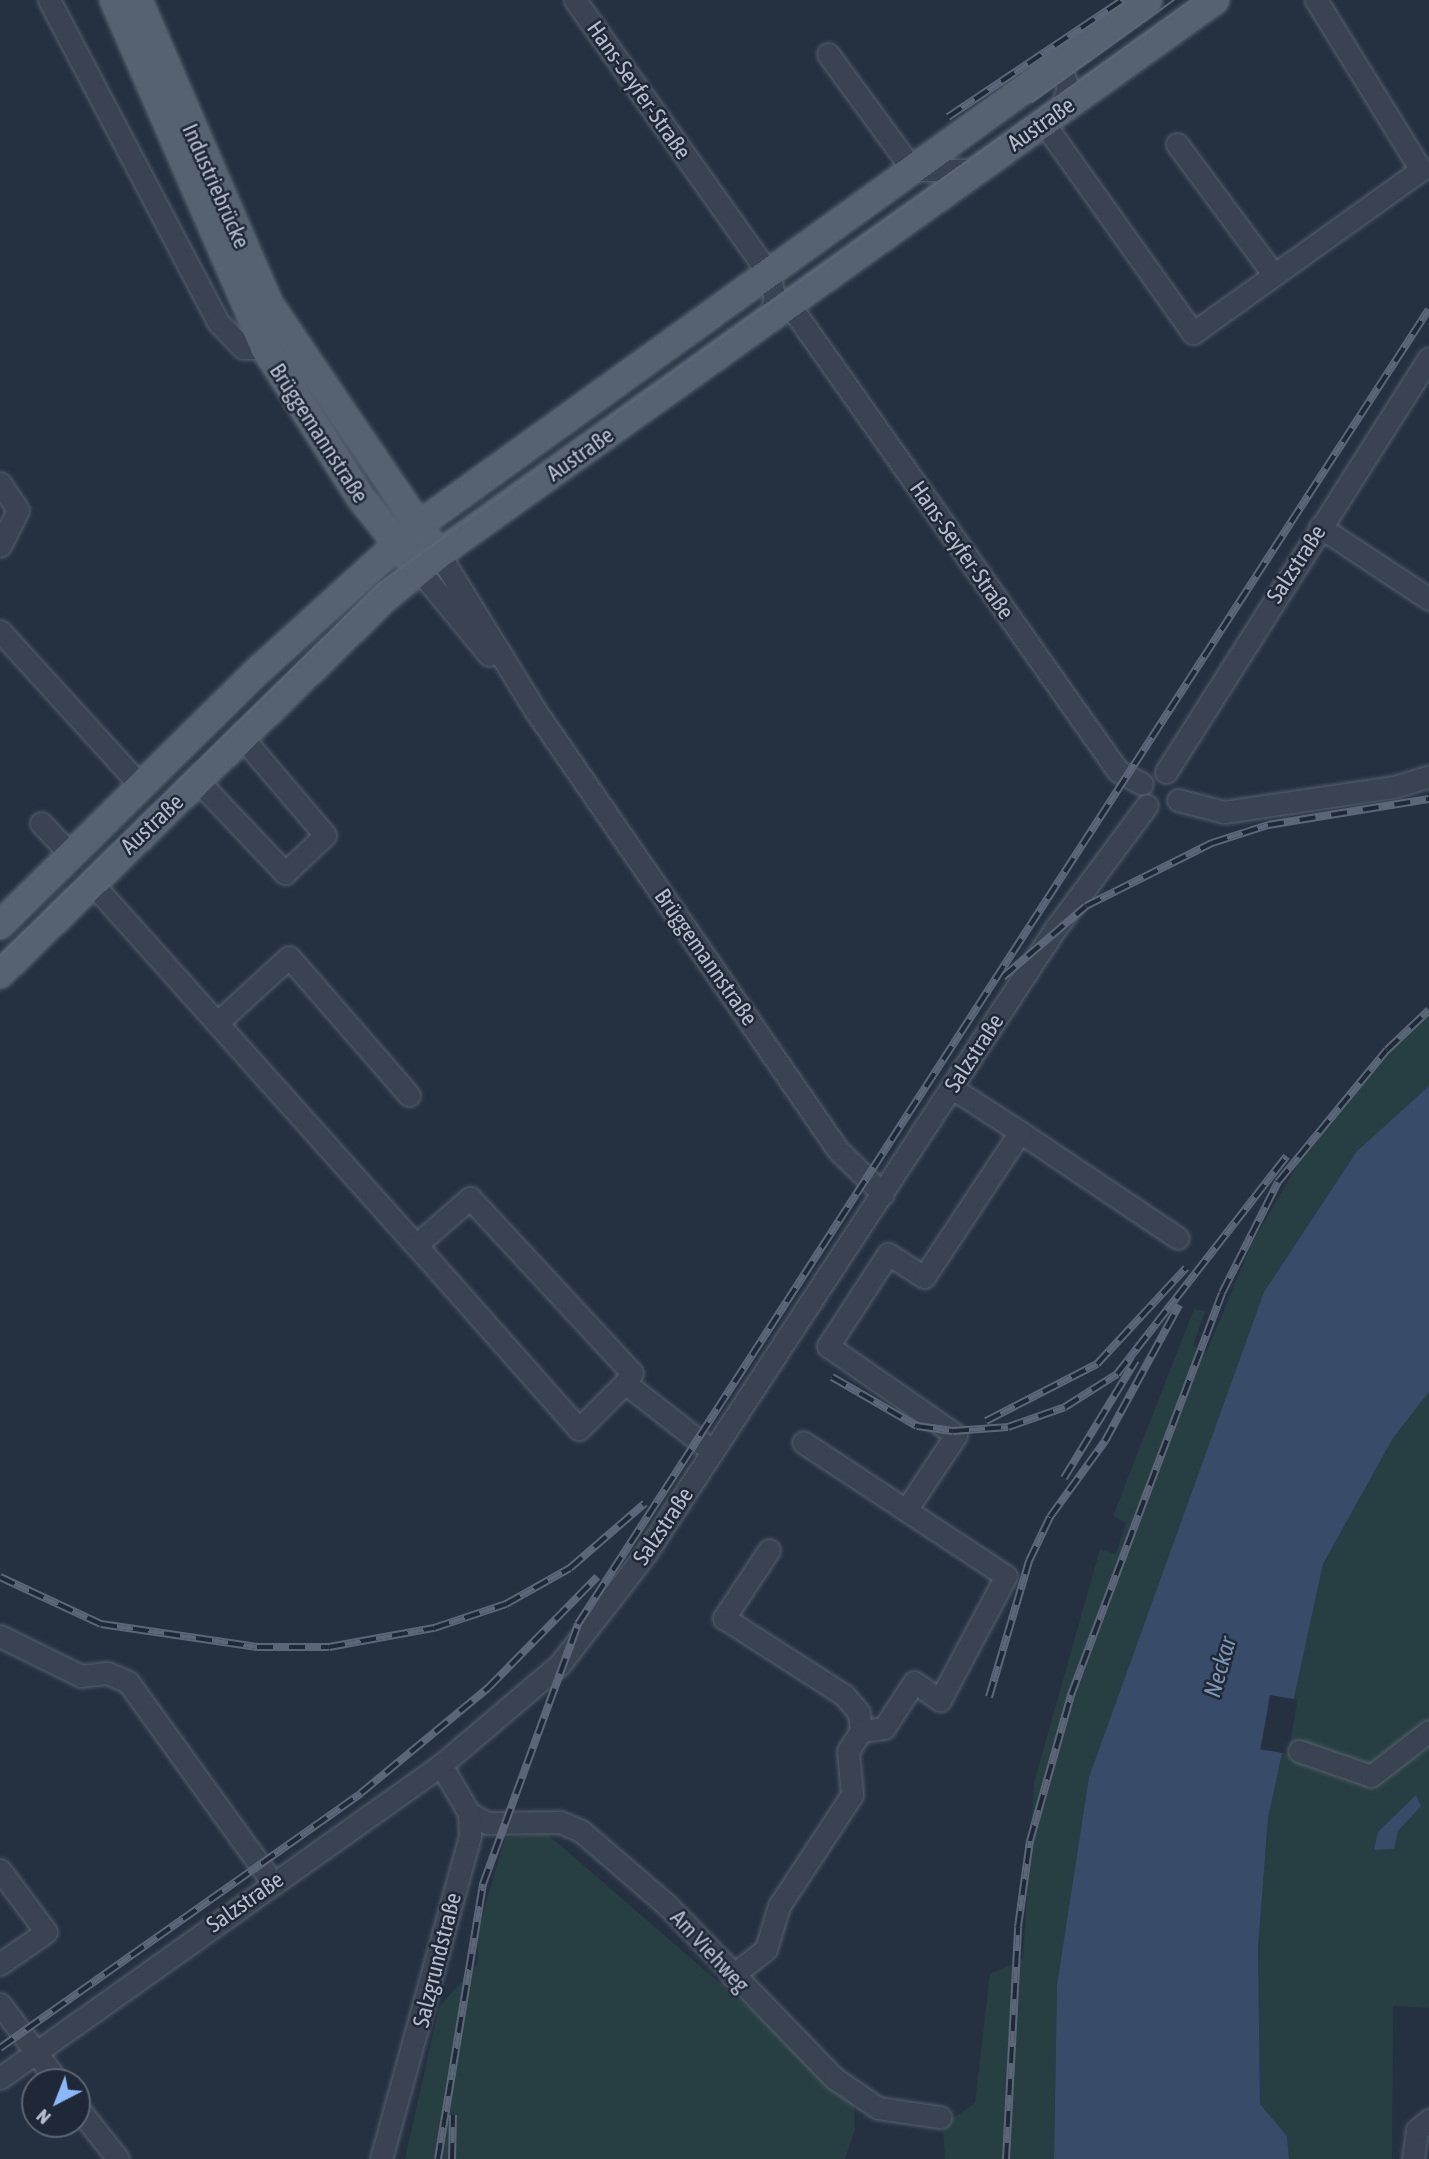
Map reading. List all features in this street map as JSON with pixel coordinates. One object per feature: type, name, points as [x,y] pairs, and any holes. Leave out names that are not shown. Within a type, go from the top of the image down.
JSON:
[{"type":"main road","name":"Industriebrücke","points":[[114,0],[265,348]]},
{"type":"main road","name":"Industriebrücke","points":[[138,0],[242,246],[307,367]]},
{"type":"main road","name":"Austraße","points":[[0,925],[141,785],[419,525],[1148,0]]},
{"type":"main road","name":"Austraße","points":[[0,974],[91,882],[429,562],[768,324],[976,170],[1215,0]]},
{"type":"main road","name":"Brüggemannstraße","points":[[265,348],[397,544],[429,562]]},
{"type":"main road","name":"Brüggemannstraße","points":[[307,367],[419,525],[429,562]]},
{"type":"street","name":"Brüggemannstraße","points":[[49,0],[218,322],[243,348],[265,348]]},
{"type":"street","name":"Hans-Seyfer-Straße","points":[[575,0],[768,273],[775,298],[768,324]]},
{"type":"street","points":[[1060,64],[1068,89],[1052,116],[1193,333],[1421,170],[1316,0]]},
{"type":"street","points":[[828,54],[913,170],[976,170]]},
{"type":"street","points":[[1177,144],[1275,275]]},
{"type":"street","name":"Hans-Seyfer-Straße","points":[[791,307],[1118,771],[1142,784]]},
{"type":"street","name":"Salzstraße","points":[[1167,772],[1429,358]]},
{"type":"street","points":[[0,483],[18,510],[0,546]]},
{"type":"street","points":[[1320,527],[1429,599]]},
{"type":"street","name":"Brüggemannstraße","points":[[429,562],[537,713],[838,1150],[883,1194]]},
{"type":"street","points":[[0,631],[141,785]]},
{"type":"street","points":[[198,781],[285,873],[325,835],[242,737]]},
{"type":"street","points":[[1167,772],[1179,787],[1178,800],[1164,810],[1147,806],[1142,784],[1149,775],[1167,772]]},
{"type":"street","points":[[1178,800],[1224,812],[1394,787],[1429,776]]},
{"type":"street","name":"Salzstraße","points":[[0,2078],[272,1882],[441,1765],[560,1664],[622,1586],[883,1194],[1055,929],[1147,806]]},
{"type":"street","points":[[41,823],[71,855]]},
{"type":"street","points":[[91,882],[579,1429],[632,1373],[470,1198],[416,1245]]},
{"type":"street","points":[[218,1022],[289,957],[409,1095]]},
{"type":"street","points":[[952,1088],[1178,1238]]},
{"type":"street","points":[[906,1510],[956,1435],[828,1346],[888,1254],[924,1277],[1020,1132]]},
{"type":"street","points":[[625,1383],[712,1451]]},
{"type":"street","points":[[803,1442],[1006,1577],[940,1700],[914,1682],[884,1728],[861,1731]]},
{"type":"street","points":[[732,1976],[766,1948],[779,1906],[852,1795],[848,1751],[861,1731],[859,1713],[844,1695],[724,1618],[769,1550]]},
{"type":"street","points":[[0,1636],[81,1676],[107,1673],[128,1682],[272,1882]]},
{"type":"street","points":[[1299,1751],[1371,1776],[1429,1731]]},
{"type":"street","points":[[441,1765],[469,1812]]},
{"type":"street","name":"Am Viehweg","points":[[469,1812],[487,1824],[559,1822],[581,1831],[667,1905],[732,1976],[856,2095],[878,2108],[940,2117]]},
{"type":"street","name":"Salzgrundstraße","points":[[381,2159],[470,1835],[469,1812]]},
{"type":"street","points":[[0,1870],[46,1932],[0,1964]]},
{"type":"street","points":[[0,2004],[47,2068]]},
{"type":"street","points":[[1413,2159],[1417,2130],[1429,2120]]},
{"type":"street","points":[[91,2125],[118,2159]]},
{"type":"green space","points":[[1429,1013],[1429,1086],[1357,1151],[1264,1292],[1089,1777],[1057,1985],[1054,2159],[945,2159],[943,2125],[975,2103],[990,1974],[1023,1959],[1034,1783],[1100,1549],[1116,1554],[1126,1523],[1113,1516],[1194,1309],[1205,1311],[1193,1346],[1206,1353],[1252,1243],[1323,1121],[1364,1071]]},
{"type":"green space","points":[[1429,1392],[1429,2008],[1393,2006],[1392,2159],[1289,2159],[1287,2136],[1260,2104],[1258,1948],[1268,1818],[1323,1564],[1393,1438]]},
{"type":"green space","points":[[546,1833],[854,2099],[855,2129],[845,2159],[405,2159],[439,2007],[478,1963],[478,1931],[505,1838]]},
{"type":"water","name":"Neckar","points":[[1429,1086],[1429,1392],[1393,1438],[1323,1564],[1268,1818],[1258,1948],[1260,2104],[1287,2136],[1289,2159],[1054,2159],[1057,1985],[1089,1777],[1264,1292],[1357,1151]]},
{"type":"water","points":[[1416,1795],[1421,1806],[1398,1831],[1394,1849],[1374,1850],[1378,1832]]},
{"type":"pier","points":[[1270,1695],[1298,1700],[1288,1754],[1260,1749]]},
{"type":"tram line","points":[[1032,102],[1174,0]]},
{"type":"tram line","points":[[0,956],[380,583],[1192,0]]},
{"type":"railway","points":[[948,117],[1123,0]]},
{"type":"railway","points":[[438,2159],[483,1884],[578,1624],[1429,309]]},
{"type":"railway","points":[[1003,977],[1086,906],[1212,843],[1268,825],[1429,799]]},
{"type":"railway","points":[[1006,2159],[1018,1927],[1030,1841],[1071,1695],[1222,1293],[1278,1182],[1387,1050],[1429,1010]]},
{"type":"railway","points":[[832,1377],[917,1426],[953,1431],[1008,1427],[1065,1407],[1117,1374],[1287,1156]]},
{"type":"railway","points":[[986,1421],[1097,1364],[1186,1268]]},
{"type":"railway","points":[[989,1697],[1029,1561],[1050,1517],[1105,1441],[1179,1305]]},
{"type":"railway","points":[[1064,1478],[1136,1360]]},
{"type":"railway","points":[[0,1577],[101,1624],[257,1647],[329,1647],[434,1628],[506,1604],[570,1568],[645,1503]]},
{"type":"railway","points":[[0,2048],[361,1793],[488,1688],[597,1577]]},
{"type":"railway","points":[[452,2159],[453,2115]]}]
